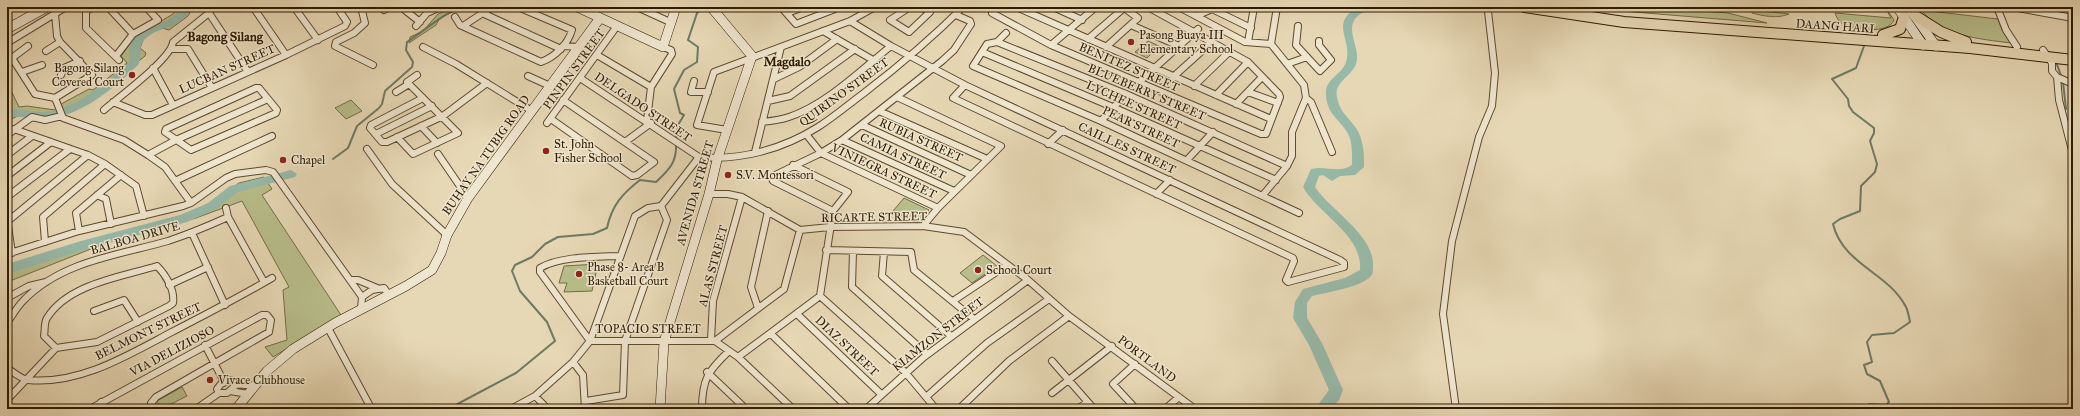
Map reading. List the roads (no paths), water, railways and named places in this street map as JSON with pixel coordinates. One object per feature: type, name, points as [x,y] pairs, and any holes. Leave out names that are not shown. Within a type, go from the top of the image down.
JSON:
[{"type":"main road","points":[[7,30],[47,7]]},
{"type":"main road","points":[[577,7],[663,47],[676,7]]},
{"type":"main road","points":[[711,7],[752,56]]},
{"type":"main road","name":"DAANG HARI","points":[[1524,7],[1619,22],[1921,42],[1966,42],[2018,47],[2073,60]]},
{"type":"main road","name":"DAANG HARI","points":[[1556,7],[1617,16],[1883,35],[1921,42]]},
{"type":"main road","points":[[1897,7],[1921,42]]},
{"type":"main road","points":[[1908,7],[1934,42]]},
{"type":"main road","points":[[1914,15],[1942,32],[1966,42]]},
{"type":"main road","points":[[1883,35],[1900,29],[1904,17]]},
{"type":"main road","name":"BUHAY NA TUBIG ROAD","points":[[236,409],[249,389],[283,356],[328,328],[432,270],[447,235],[468,198],[600,18]]},
{"type":"main road","name":"DAANG HARI","points":[[1934,42],[2045,53],[2073,54]]},
{"type":"main road","name":"AVENIDA STREET","points":[[660,409],[664,342],[709,194],[717,160],[752,56]]},
{"type":"street","points":[[7,43],[66,7]]},
{"type":"street","points":[[92,7],[86,12],[86,28],[118,58],[134,34],[158,20],[148,9],[155,7]]},
{"type":"street","points":[[108,7],[134,34]]},
{"type":"street","points":[[253,7],[286,55]]},
{"type":"street","points":[[294,7],[318,40]]},
{"type":"street","name":"LUCBAN STREET","points":[[113,102],[148,116],[286,55],[347,24],[337,7]]},
{"type":"street","points":[[362,7],[365,23],[354,33],[336,42],[335,46],[373,65]]},
{"type":"street","points":[[383,8],[390,7]]},
{"type":"street","points":[[401,7],[418,24],[427,13],[436,8]]},
{"type":"street","points":[[463,26],[492,7]]},
{"type":"street","points":[[455,18],[463,26],[541,62],[548,61],[561,48],[572,30],[518,7]]},
{"type":"street","points":[[637,7],[670,22]]},
{"type":"street","points":[[781,7],[796,24],[835,8]]},
{"type":"street","points":[[787,13],[804,7]]},
{"type":"street","points":[[910,7],[890,20],[910,32],[930,12],[921,7]]},
{"type":"street","name":"QUIRINO STREET","points":[[717,160],[778,146],[806,134],[837,114],[911,57],[964,7]]},
{"type":"street","points":[[1016,7],[1153,69],[1272,119],[1280,97],[1279,94],[1248,62],[1212,42],[1196,31],[1148,7]]},
{"type":"street","points":[[1053,7],[1082,20]]},
{"type":"street","points":[[1088,40],[1123,7],[1136,15],[1138,18],[1106,48]]},
{"type":"street","points":[[1179,7],[1248,42],[1271,44],[1304,85],[1306,98],[1292,132],[1292,156],[1287,166],[1263,195]]},
{"type":"street","points":[[1248,42],[1253,7]]},
{"type":"street","points":[[1271,44],[1277,7]]},
{"type":"street","points":[[1456,409],[1443,314],[1452,242],[1479,137],[1492,106],[1495,73],[1488,11],[1490,7]]},
{"type":"street","points":[[1997,7],[2006,30],[2018,47]]},
{"type":"street","points":[[2012,7],[2073,18]]},
{"type":"street","points":[[727,130],[697,125],[714,72],[752,56],[781,47],[850,21],[872,8]]},
{"type":"street","points":[[1052,44],[1082,20],[1093,8]]},
{"type":"street","points":[[1196,16],[1211,9],[1251,28]]},
{"type":"street","points":[[104,110],[153,68],[172,49],[173,42],[211,10],[248,72]]},
{"type":"street","points":[[482,13],[561,48],[576,51]]},
{"type":"street","name":"BENITEZ STREET","points":[[992,13],[1052,44],[1261,134],[1266,134],[1272,119]]},
{"type":"street","points":[[28,46],[9,56],[22,72],[35,94],[55,98],[92,74],[60,42],[57,36],[54,14]]},
{"type":"street","points":[[833,211],[773,181],[770,177],[821,153],[842,140],[954,50],[971,24],[970,21],[956,15]]},
{"type":"street","name":"CAILLES STREET","points":[[850,21],[891,46],[965,85],[1344,263],[1342,269],[1290,282],[1286,280],[1294,261],[1292,258],[1156,194]]},
{"type":"street","points":[[1131,25],[1179,46]]},
{"type":"street","name":"PINPIN STREET","points":[[617,26],[549,121],[635,176],[654,162],[625,142]]},
{"type":"street","points":[[1298,26],[1296,45],[1318,70],[1321,71],[1331,59],[1319,45],[1319,41]]},
{"type":"street","points":[[824,31],[873,60]]},
{"type":"street","points":[[1139,82],[1196,31]]},
{"type":"street","points":[[982,52],[987,44],[997,42],[1006,33]]},
{"type":"street","points":[[774,79],[801,65],[837,39]]},
{"type":"street","points":[[46,51],[60,42]]},
{"type":"street","name":"BLUEBERRY STREET","points":[[997,42],[1126,94],[1287,166]]},
{"type":"street","points":[[1173,77],[1212,42]]},
{"type":"street","points":[[762,122],[798,113],[820,100],[891,46]]},
{"type":"street","points":[[423,47],[487,83],[532,111]]},
{"type":"street","points":[[563,100],[625,142],[649,122],[650,87],[672,54],[670,50],[663,47]]},
{"type":"street","points":[[755,152],[781,47]]},
{"type":"street","points":[[561,48],[576,51]]},
{"type":"street","points":[[172,49],[188,49],[212,88]]},
{"type":"street","points":[[768,101],[790,96],[855,49]]},
{"type":"street","points":[[1194,86],[1230,51]]},
{"type":"street","name":"PEAR STREET","points":[[982,52],[973,64],[974,67],[1102,121],[1300,213]]},
{"type":"street","name":"LYCHEE STREET","points":[[982,52],[1115,108],[1276,180]]},
{"type":"street","points":[[2045,53],[2057,78],[2058,100],[2073,154]]},
{"type":"street","points":[[597,55],[650,87]]},
{"type":"street","points":[[1287,64],[1306,57]]},
{"type":"street","points":[[60,75],[64,68],[80,61]]},
{"type":"street","points":[[1216,95],[1248,62]]},
{"type":"street","points":[[22,72],[42,65]]},
{"type":"street","points":[[153,68],[173,105]]},
{"type":"street","points":[[397,137],[413,154],[458,133],[443,116],[406,81],[417,75]]},
{"type":"street","points":[[528,76],[550,86]]},
{"type":"street","points":[[1236,104],[1262,77]]},
{"type":"street","name":"DELGADO STREET","points":[[580,78],[649,122],[698,157],[717,160]]},
{"type":"street","points":[[2057,78],[2073,84]]},
{"type":"street","points":[[694,81],[691,92],[708,92]]},
{"type":"street","points":[[423,98],[371,126],[370,128],[384,143],[443,116],[487,83]]},
{"type":"street","points":[[396,92],[409,84]]},
{"type":"street","points":[[965,85],[953,98],[1048,144],[1156,194],[1170,180]]},
{"type":"street","points":[[256,88],[259,88],[277,110],[276,113],[191,150],[176,140],[165,132],[166,129],[256,88]]},
{"type":"street","points":[[1248,92],[1278,103]]},
{"type":"street","points":[[1102,121],[1126,94]]},
{"type":"street","points":[[897,97],[998,142],[1001,146],[954,191],[923,226]]},
{"type":"street","points":[[55,98],[62,115]]},
{"type":"street","points":[[1306,98],[1311,102],[1332,152]]},
{"type":"street","points":[[148,156],[176,140],[268,99]]},
{"type":"street","points":[[376,134],[432,106]]},
{"type":"street","points":[[879,111],[988,159]]},
{"type":"street","points":[[7,135],[32,118],[44,120],[62,115],[124,140],[165,167],[191,203]]},
{"type":"street","name":"RUBIA STREET","points":[[862,125],[971,175]]},
{"type":"street","points":[[421,126],[437,143]]},
{"type":"street","points":[[14,129],[70,148],[105,164],[136,186],[144,216]]},
{"type":"street","points":[[1048,144],[1063,130]]},
{"type":"street","points":[[1187,160],[1213,132]]},
{"type":"street","name":"VINIEGRA STREET","points":[[806,134],[821,153],[938,208]]},
{"type":"street","points":[[7,155],[32,136]]},
{"type":"street","points":[[175,181],[272,136]]},
{"type":"street","name":"CAMIA STREET","points":[[842,140],[954,191]]},
{"type":"street","points":[[7,176],[51,142]]},
{"type":"street","points":[[7,197],[70,148]]},
{"type":"street","points":[[367,149],[392,184],[447,235]]},
{"type":"street","points":[[438,154],[468,198]]},
{"type":"street","points":[[88,155],[8,219],[9,254],[79,232],[191,203],[226,178],[235,174],[266,170],[273,172],[339,267],[352,280],[353,286],[362,297]]},
{"type":"street","points":[[511,409],[535,396],[573,362],[590,341],[635,216],[648,208],[661,206],[698,157]]},
{"type":"street","points":[[46,242],[43,217],[105,164]]},
{"type":"street","points":[[738,357],[771,334],[820,296],[833,211],[848,194],[847,192],[793,165]]},
{"type":"street","points":[[79,232],[76,213],[121,175]]},
{"type":"street","points":[[709,194],[728,194],[742,197],[800,230],[784,289],[713,341]]},
{"type":"street","points":[[97,195],[106,199],[111,224]]},
{"type":"street","name":"ALAS STREET","points":[[713,341],[713,301],[742,197]]},
{"type":"street","points":[[586,401],[623,395],[625,341],[667,220],[661,206]]},
{"type":"street","points":[[226,208],[228,217],[264,282]]},
{"type":"street","points":[[758,308],[751,287],[768,211]]},
{"type":"street","name":"BALBOA DRIVE","points":[[7,322],[26,299],[49,281],[76,267],[192,233],[228,217]]},
{"type":"street","name":"RICARTE STREET","points":[[800,230],[830,227],[923,226],[964,232],[1028,280],[1069,316],[1086,328]]},
{"type":"street","points":[[192,233],[225,305]]},
{"type":"street","points":[[826,250],[911,252],[913,256],[912,268],[974,319]]},
{"type":"street","points":[[853,251],[852,287],[927,354]]},
{"type":"street","points":[[884,252],[882,276],[952,336]]},
{"type":"street","name":"TOPACIO STREET","points":[[620,256],[579,258],[545,265],[540,268],[540,272],[590,341],[713,341],[738,357],[793,409]]},
{"type":"street","points":[[953,301],[1007,265]]},
{"type":"street","points":[[7,400],[56,348],[97,342],[173,303],[174,298],[169,285],[157,266],[84,288],[63,299],[46,319],[44,336],[56,348]]},
{"type":"street","points":[[169,285],[208,267]]},
{"type":"street","name":"BELMONT STREET","points":[[26,380],[52,380],[90,371],[112,363],[225,305],[272,278]]},
{"type":"street","points":[[352,280],[358,280],[377,288]]},
{"type":"street","name":"KIAMZON STREET","points":[[866,409],[905,372],[927,354],[1028,280]]},
{"type":"street","name":"BALBOA DRIVE","points":[[7,298],[29,286],[49,281]]},
{"type":"street","points":[[361,309],[362,297],[370,290],[384,288],[389,295]]},
{"type":"street","points":[[820,296],[905,372],[936,409]]},
{"type":"street","points":[[926,397],[987,343],[1049,298]]},
{"type":"street","points":[[94,311],[124,300],[138,322]]},
{"type":"street","name":"VIA DELIZIOSO","points":[[90,409],[205,345],[265,314],[271,320],[269,332],[214,363]]},
{"type":"street","name":"DIAZ STREET","points":[[797,314],[881,394]]},
{"type":"street","points":[[960,409],[1009,361],[1069,316]]},
{"type":"street","points":[[328,328],[372,408]]},
{"type":"street","name":"PORTLAND","points":[[1086,328],[1195,409]]},
{"type":"street","points":[[771,334],[849,409]]},
{"type":"street","points":[[205,345],[224,382]]},
{"type":"street","points":[[1052,394],[1112,346]]},
{"type":"street","points":[[702,409],[702,387],[707,372],[729,352]]},
{"type":"street","points":[[1052,361],[1094,409]]},
{"type":"street","points":[[573,362],[583,375],[586,401],[585,409]]},
{"type":"street","points":[[155,409],[151,403],[152,400],[214,363]]},
{"type":"street","points":[[1135,364],[1113,384],[1136,409]]},
{"type":"street","points":[[7,368],[26,380]]},
{"type":"street","points":[[707,372],[746,409]]},
{"type":"street","points":[[219,393],[217,389],[224,382],[233,380],[235,384],[249,389]]},
{"type":"street","points":[[230,391],[235,384]]},
{"type":"street","points":[[196,409],[219,393],[249,389]]},
{"type":"street","points":[[535,396],[544,405],[545,409]]},
{"type":"street","points":[[1165,409],[1179,397]]},
{"type":"street","points":[[101,402],[105,409]]},
{"type":"street","points":[[1077,409],[1088,402]]},
{"type":"waterway","points":[[7,114],[16,112],[38,116],[55,114],[67,110],[92,97],[115,80],[134,63],[135,47],[142,36],[178,19],[183,14],[186,7]]},
{"type":"waterway","points":[[333,159],[348,148],[357,126],[379,108],[382,104],[385,91],[412,67],[413,62],[406,50],[407,42],[439,19],[460,7]]},
{"type":"waterway","points":[[676,140],[678,125],[684,115],[680,113],[674,89],[684,70],[697,62],[698,47],[688,40],[697,13],[702,7]]},
{"type":"waterway","points":[[1322,409],[1334,396],[1336,390],[1315,343],[1300,318],[1301,302],[1308,292],[1348,282],[1366,273],[1367,261],[1363,249],[1356,238],[1315,197],[1309,187],[1315,172],[1326,171],[1332,177],[1337,172],[1351,172],[1358,167],[1357,149],[1354,135],[1351,129],[1337,113],[1332,101],[1331,90],[1335,81],[1346,71],[1351,63],[1352,47],[1347,26],[1349,20],[1354,13],[1364,7]]},
{"type":"waterway","points":[[1864,46],[1856,68],[1832,79],[1848,99],[1849,106],[1853,112],[1874,128],[1874,133],[1870,141],[1877,164],[1875,172],[1861,186],[1860,211],[1840,219],[1833,224],[1838,238],[1846,249],[1898,295],[1907,309],[1910,322],[1894,333],[1872,335],[1867,342],[1872,362],[1864,365],[1867,374],[1880,381],[1889,402],[1886,405],[1869,404],[1868,409]]},
{"type":"waterway","points":[[2056,62],[2062,78]]},
{"type":"waterway","points":[[2063,82],[2066,109]]},
{"type":"waterway","points":[[448,409],[516,373],[555,341],[547,322],[520,291],[512,271],[515,265],[532,257],[545,244],[558,237],[593,234],[607,228],[615,206],[628,190],[640,180],[656,182],[665,174],[674,161],[676,144]]},
{"type":"waterway","points":[[7,269],[28,264],[81,246],[183,219],[212,206],[234,189],[291,174]]},
{"type":"place","name":"Pasong Buaya III Elementary School","points":[[1131,42]]},
{"type":"place","name":"Bagong Silang Covered Court","points":[[132,75]]},
{"type":"place","name":"St. John Fisher School","points":[[546,151]]},
{"type":"place","name":"Chapel","points":[[283,160]]},
{"type":"place","name":"S.V. Montessori","points":[[728,175]]},
{"type":"place","name":"School Court","points":[[978,270]]},
{"type":"place","name":"Phase 8- Area B Basketball Court","points":[[579,274]]},
{"type":"place","name":"Vivace Clubhouse","points":[[210,380]]},
{"type":"district","name":"Bagong Silang","points":[[225,36]]},
{"type":"district","name":"Magdalo","points":[[787,61]]}]
